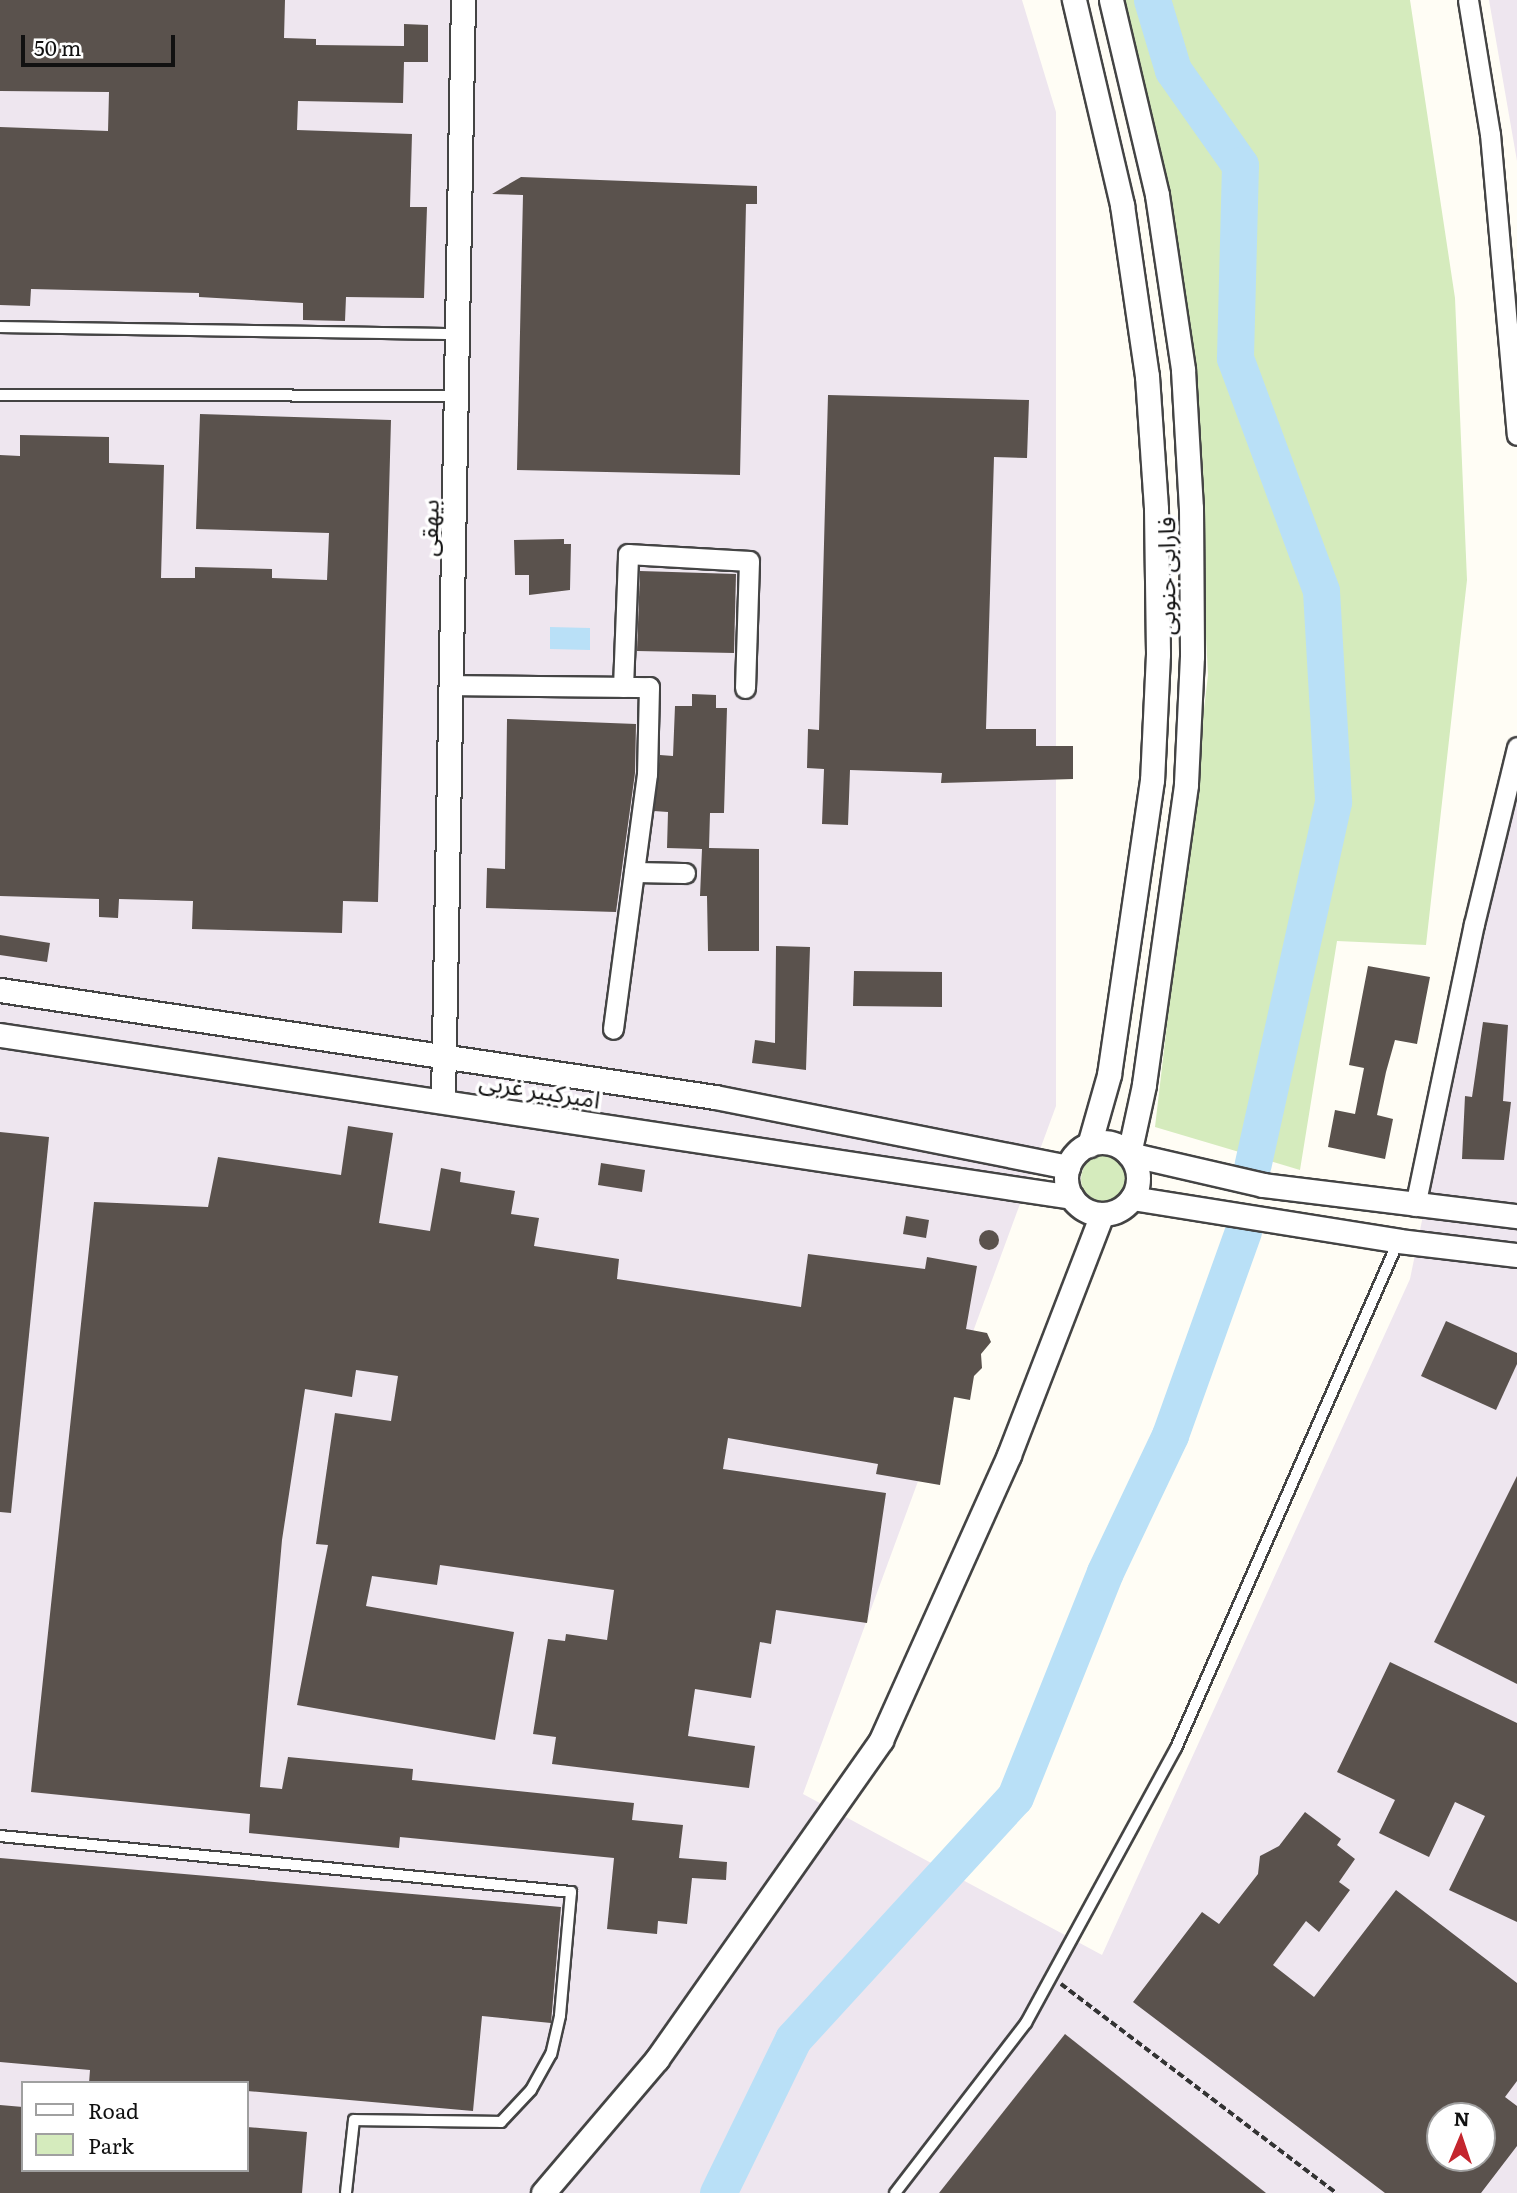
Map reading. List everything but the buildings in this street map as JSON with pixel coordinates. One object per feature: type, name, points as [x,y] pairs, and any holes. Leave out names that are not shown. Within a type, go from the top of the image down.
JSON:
[{"type":"street","name":"بیهقی","points":[[443,1100],[463,0]]},
{"type":"street","name":"فارابی جنوبی","points":[[1074,0],[1122,205],[1147,376],[1156,522],[1158,654],[1152,780],[1110,1075],[1089,1144]]},
{"type":"street","name":"فارابی جنوبی","points":[[1111,0],[1157,195],[1183,370],[1191,508],[1186,785],[1144,1085],[1129,1154]]},
{"type":"street","points":[[1468,0],[1490,134],[1517,435]]},
{"type":"street","points":[[623,687],[628,554],[749,561],[745,688]]},
{"type":"street","points":[[452,685],[649,687],[647,774],[613,1029]]},
{"type":"street","points":[[1415,1206],[1474,924],[1517,747]]},
{"type":"street","points":[[634,872],[685,873]]},
{"type":"street","name":"امیرکبیر غربی","points":[[0,990],[715,1097],[1068,1167]]},
{"type":"street","name":"امیرکبیر غربی","points":[[0,1035],[1072,1197]]},
{"type":"street","points":[[1129,1154],[1138,1175],[1132,1198],[1124,1206],[1102,1214],[1090,1212],[1072,1197],[1068,1167],[1089,1144],[1110,1143],[1129,1154],[1263,1185],[1415,1206],[1517,1216]]},
{"type":"street","points":[[1132,1198],[1399,1241],[1517,1255]]},
{"type":"street","points":[[543,2193],[657,2059],[881,1740],[1009,1455],[1102,1214]]},
{"type":"lane","points":[[0,327],[457,334]]},
{"type":"lane","points":[[0,395],[456,396]]},
{"type":"lane","points":[[895,2193],[1026,2023],[1176,1748],[1399,1241]]},
{"type":"lane","points":[[0,1836],[571,1892],[560,2016],[551,2054],[531,2090],[501,2122],[354,2120],[346,2193]]},
{"type":"path","points":[[1051,1977],[1336,2193]]},
{"type":"shaded area","points":[[0,0],[1022,0],[1056,112],[1056,1106],[803,1794],[1102,1955],[1410,1279],[1517,757],[1517,2193],[0,2193]]},
{"type":"shaded area","points":[[1489,0],[1517,0],[1517,161]]},
{"type":"green space","points":[[1122,0],[1410,0],[1455,298],[1467,580],[1426,945],[1337,941],[1300,1170],[1155,1127],[1208,675],[1196,444],[1173,218]]},
{"type":"green space","points":[[1106,1154],[1124,1161],[1131,1179],[1124,1197],[1106,1204],[1088,1197],[1081,1179],[1088,1161]]},
{"type":"water","points":[[550,627],[590,628],[590,650],[550,649]]},
{"type":"waterway","points":[[1152,0],[1173,70],[1240,165],[1235,358],[1321,591],[1333,802],[1253,1164]]},
{"type":"waterway","points":[[718,2193],[793,2039],[1015,1797],[1105,1572],[1170,1435],[1243,1231]]}]
